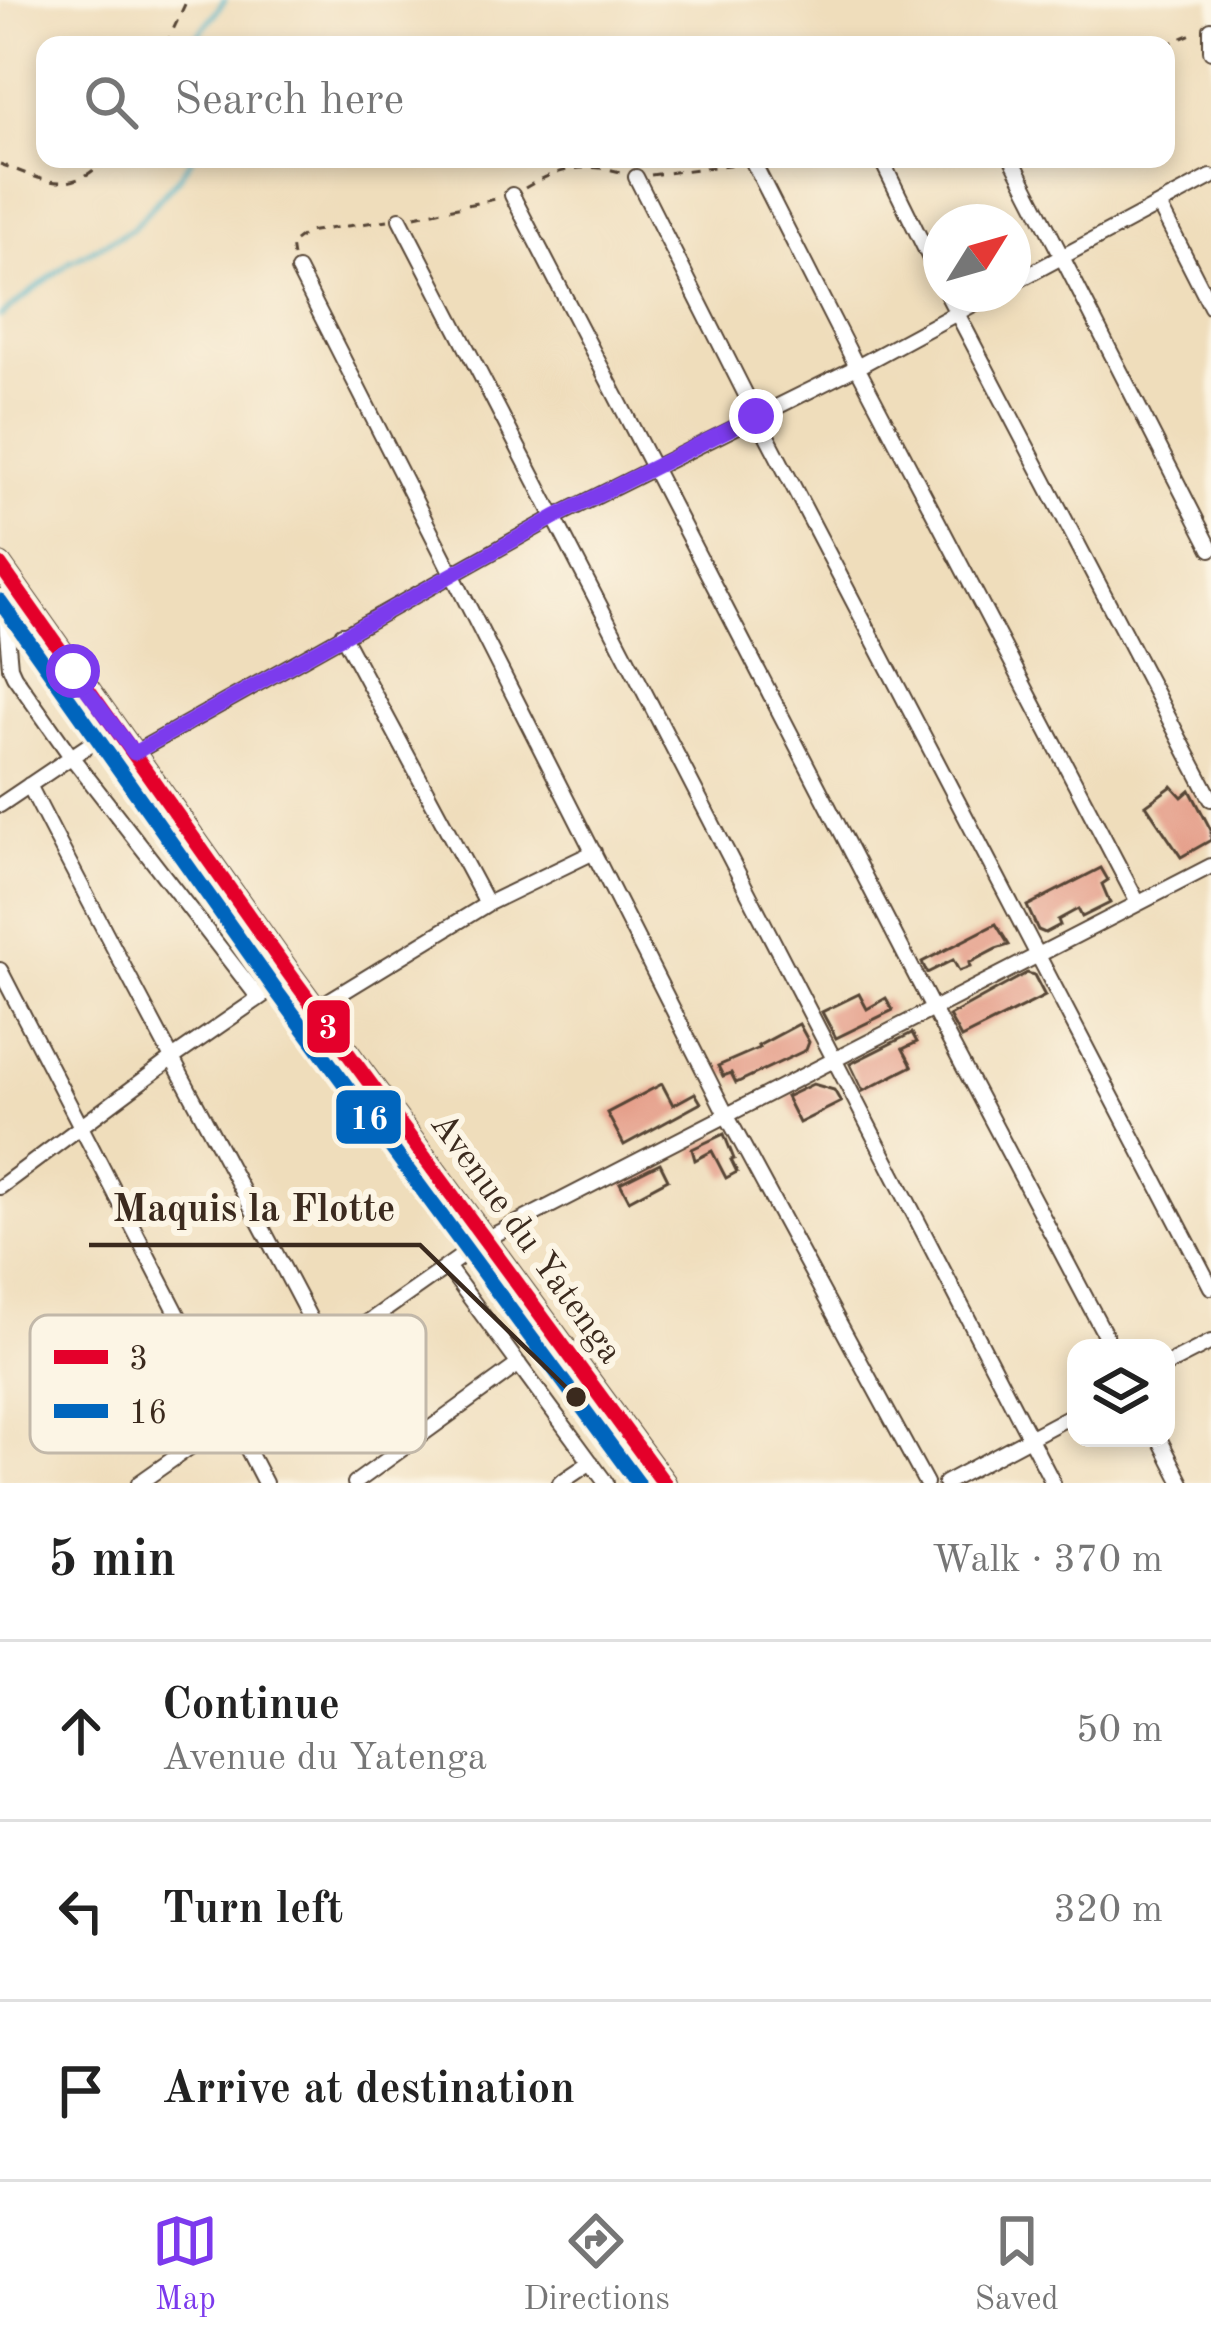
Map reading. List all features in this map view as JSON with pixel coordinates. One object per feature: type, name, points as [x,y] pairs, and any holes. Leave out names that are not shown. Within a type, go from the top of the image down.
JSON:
[{"type":"main road","name":"Avenue du Yatenga","points":[[0,565],[315,1010],[664,1483]]},
{"type":"street","points":[[1203,30],[1211,51]]},
{"type":"street","points":[[756,168],[1138,903]]},
{"type":"street","points":[[885,168],[923,244]]},
{"type":"street","points":[[1016,168],[1211,549]]},
{"type":"street","points":[[637,177],[756,416],[1211,1287]]},
{"type":"street","points":[[1031,274],[1211,177]]},
{"type":"street","points":[[512,195],[1107,1339]]},
{"type":"street","points":[[1159,205],[1211,307]]},
{"type":"street","points":[[400,219],[1053,1483]]},
{"type":"street","points":[[298,270],[727,1116],[926,1483]]},
{"type":"street","points":[[134,753],[555,517],[857,367],[956,312],[1211,799]]},
{"type":"street","points":[[26,604],[8,591],[4,600],[5,670],[258,997]]},
{"type":"street","points":[[342,634],[487,904]]},
{"type":"street","points":[[0,805],[114,728]]},
{"type":"street","points":[[29,785],[309,1315]]},
{"type":"street","points":[[315,1010],[487,904],[594,852]]},
{"type":"street","points":[[381,1315],[486,1239],[1211,866]]},
{"type":"street","points":[[0,970],[178,1315]]},
{"type":"street","points":[[0,1187],[291,976]]},
{"type":"street","points":[[448,1268],[606,1483]]},
{"type":"street","points":[[1175,1360],[1211,1342]]},
{"type":"street","points":[[426,1431],[519,1364]]},
{"type":"street","points":[[945,1483],[1067,1419]]},
{"type":"street","points":[[1164,1447],[1182,1483]]},
{"type":"street","points":[[139,1483],[182,1453]]},
{"type":"street","points":[[249,1453],[265,1483]]},
{"type":"street","points":[[355,1483],[396,1453]]},
{"type":"street","points":[[560,1483],[591,1462]]},
{"type":"path","points":[[170,36],[187,0]]},
{"type":"path","points":[[1175,41],[1203,30]]},
{"type":"path","points":[[0,164],[59,185],[89,177],[97,168]]},
{"type":"building","points":[[1172,786],[1182,797],[1190,790],[1211,830],[1211,840],[1181,857],[1146,805]]},
{"type":"building","points":[[1101,868],[1108,880],[1102,884],[1110,903],[1082,917],[1078,909],[1045,933],[1038,930],[1027,906]]},
{"type":"building","points":[[996,924],[1009,945],[959,971],[953,960],[927,973],[922,962]]},
{"type":"building","points":[[1027,973],[1034,975],[1045,996],[961,1038],[949,1016]]},
{"type":"building","points":[[859,994],[867,1009],[886,998],[893,1010],[836,1038],[822,1012]]},
{"type":"building","points":[[799,1024],[809,1042],[806,1050],[736,1083],[731,1073],[723,1076],[718,1066]]},
{"type":"building","points":[[912,1033],[917,1042],[903,1049],[912,1066],[863,1091],[850,1064]]},
{"type":"building","points":[[662,1084],[673,1105],[695,1093],[701,1103],[624,1145],[607,1113]]},
{"type":"building","points":[[813,1084],[834,1090],[841,1102],[799,1123],[786,1097]]},
{"type":"building","points":[[724,1134],[737,1172],[726,1178],[712,1151],[695,1160],[692,1149]]},
{"type":"building","points":[[660,1163],[668,1179],[629,1200],[620,1183]]},
{"type":"waterway","points":[[198,36],[225,0]]},
{"type":"waterway","points":[[0,316],[70,262],[132,229],[185,168]]},
{"type":"transit line","name":"3","points":[[0,565],[291,976],[664,1483]]},
{"type":"transit line","name":"16","points":[[0,601],[274,988],[638,1483]]},
{"type":"place","name":"Maquis la Flotte","points":[[576,1397]]},
{"type":"route","points":[[73,671],[134,753],[555,517],[756,416]]}]
